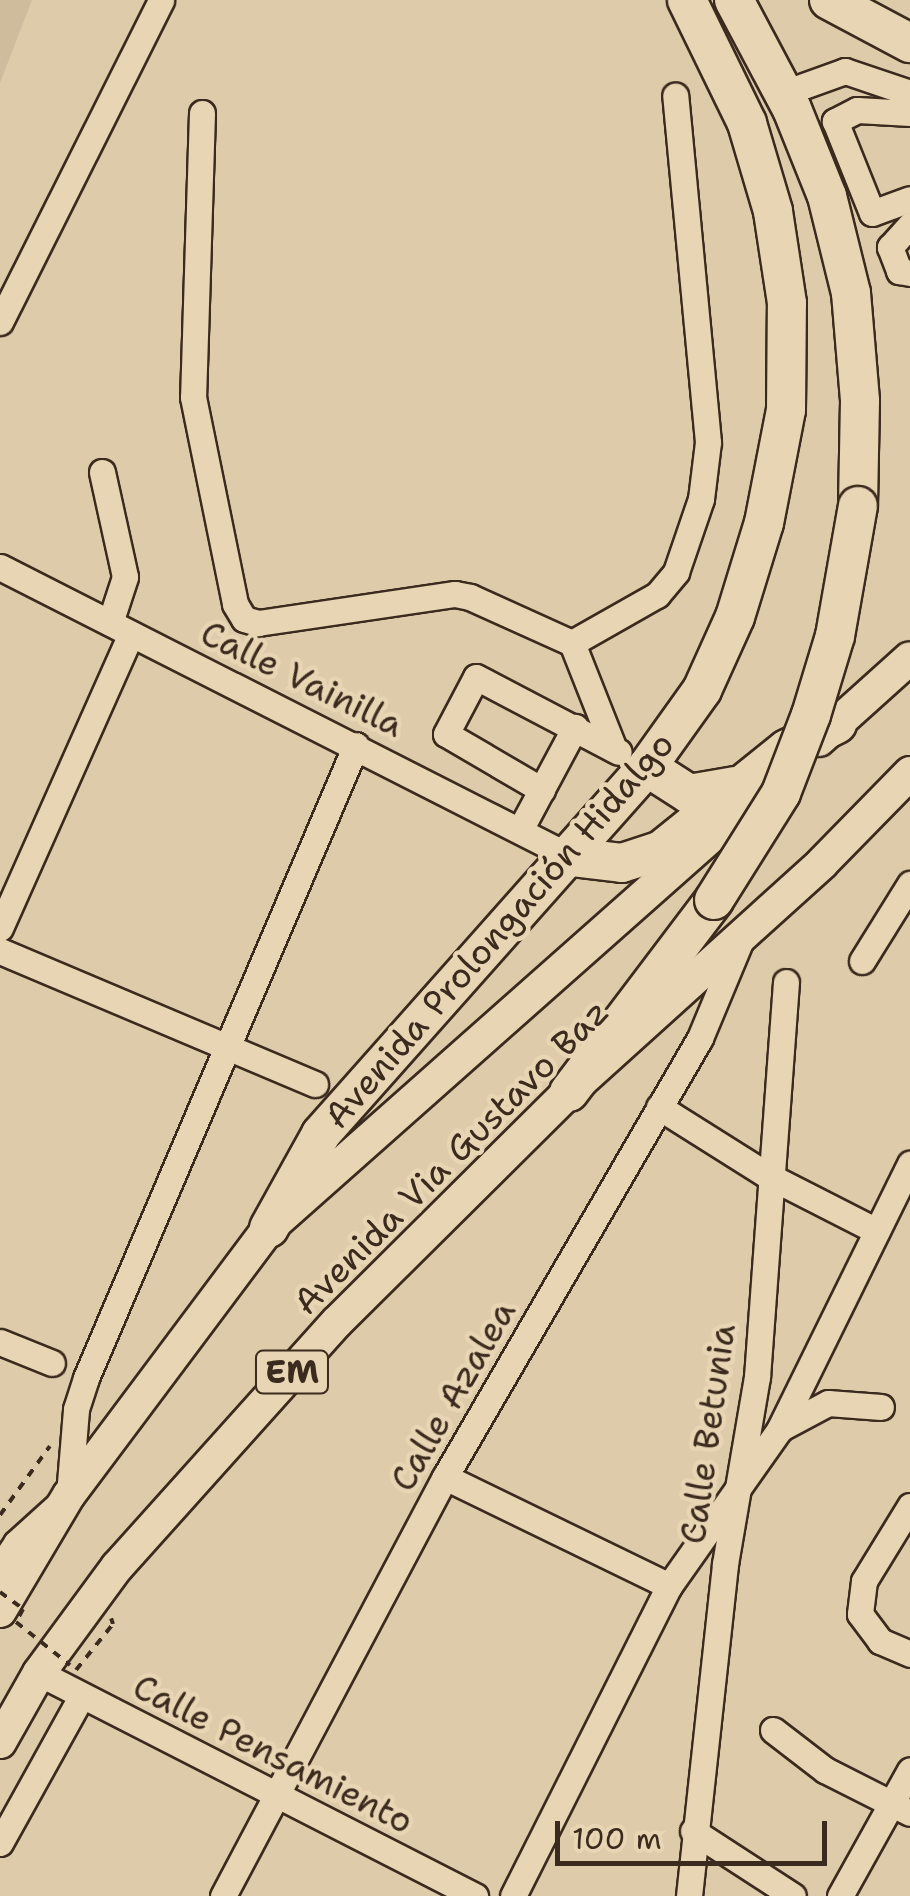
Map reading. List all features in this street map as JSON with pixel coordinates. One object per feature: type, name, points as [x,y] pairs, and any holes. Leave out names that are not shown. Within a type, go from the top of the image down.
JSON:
[{"type":"highway","name":"Avenida Prolongación Hidalgo","points":[[269,1228],[321,1134],[572,856],[647,767],[702,690],[735,617],[764,523],[786,410],[786,303],[774,211],[748,123],[687,0]]},
{"type":"highway","points":[[569,1092],[714,900],[781,793],[835,636],[858,506],[860,402],[851,292],[827,196],[784,93],[734,0]]},
{"type":"highway","points":[[829,0],[910,42]]},
{"type":"highway","points":[[572,856],[622,862],[650,855],[738,785],[836,724]]},
{"type":"highway","points":[[647,767],[688,794],[738,785]]},
{"type":"main road","name":"Avenida Via Gustavo Baz","points":[[0,1612],[69,1495],[269,1228],[910,658]]},
{"type":"main road","name":"Avenida Via Gustavo Baz","points":[[64,1681],[117,1567],[324,1336],[569,1092],[910,773]]},
{"type":"main road","name":"EM","points":[[0,1742],[64,1681]]},
{"type":"street","points":[[0,322],[161,0]]},
{"type":"street","points":[[784,93],[845,72],[910,93]]},
{"type":"street","points":[[572,643],[657,595],[676,572],[701,499],[708,442],[675,96]]},
{"type":"street","points":[[910,113],[857,110],[835,121],[872,213],[910,199]]},
{"type":"street","points":[[202,113],[193,396],[235,604],[244,618],[258,622],[456,594],[572,643],[614,749]]},
{"type":"street","points":[[910,225],[890,247],[900,271],[910,273]]},
{"type":"street","points":[[0,928],[121,629],[125,577],[102,472]]},
{"type":"street","name":"Calle Vainilla","points":[[0,567],[572,856]]},
{"type":"street","points":[[542,790],[446,734],[468,683],[486,678],[647,767]]},
{"type":"street","points":[[520,830],[575,727]]},
{"type":"street","points":[[0,1567],[16,1542],[69,1495],[76,1409],[356,745]]},
{"type":"street","points":[[862,960],[910,884]]},
{"type":"street","name":"Calle Azalea","points":[[223,1896],[445,1478],[700,1038],[744,932]]},
{"type":"street","points":[[0,951],[315,1084]]},
{"type":"street","name":"Calle Betunia","points":[[689,1896],[692,1831],[738,1482],[757,1377],[767,1175],[786,982]]},
{"type":"street","points":[[658,1107],[767,1175],[876,1231]]},
{"type":"street","points":[[513,1896],[669,1586],[738,1482],[778,1430],[910,1164]]},
{"type":"street","points":[[0,1342],[52,1364]]},
{"type":"street","points":[[778,1430],[815,1406],[882,1408]]},
{"type":"street","points":[[445,1478],[669,1586]]},
{"type":"street","points":[[910,1506],[864,1581],[860,1614],[880,1641],[910,1654]]},
{"type":"street","points":[[0,1843],[64,1681]]},
{"type":"street","name":"Calle Pensamiento","points":[[64,1681],[475,1896]]},
{"type":"street","points":[[774,1730],[825,1770],[899,1810]]},
{"type":"street","points":[[840,1896],[899,1810],[910,1770]]},
{"type":"street","points":[[692,1831],[794,1896]]},
{"type":"path","points":[[0,1515],[76,1409]]},
{"type":"path","points":[[0,1592],[22,1609],[16,1622],[64,1681],[114,1624],[109,1614],[101,1624]]},
{"type":"shaded area","points":[[0,0],[32,0],[0,83]]}]
